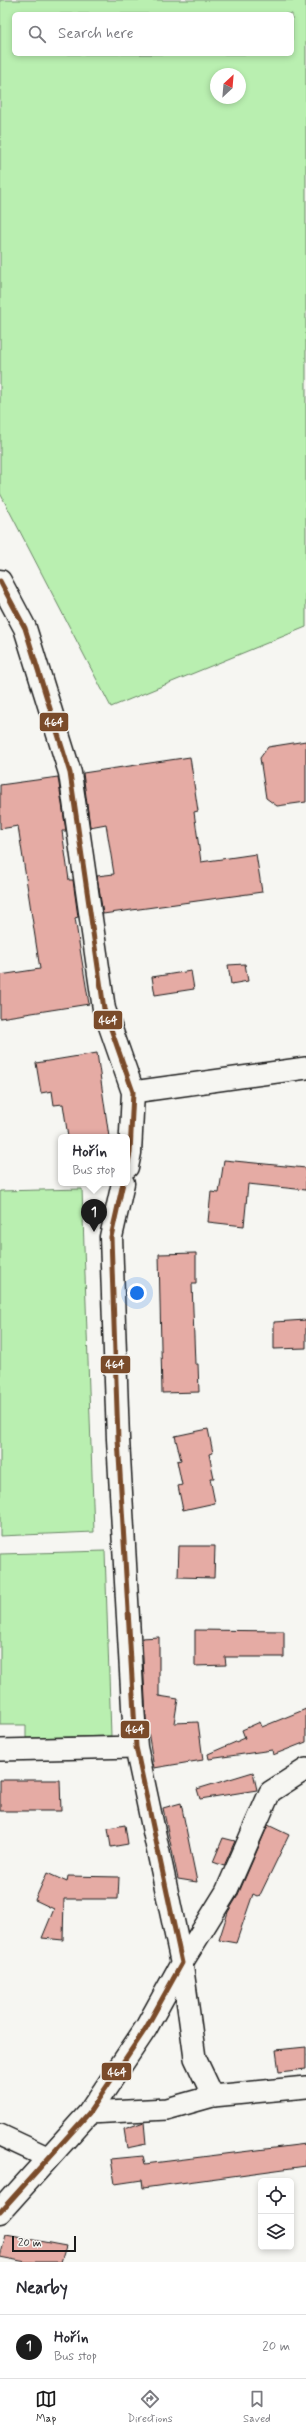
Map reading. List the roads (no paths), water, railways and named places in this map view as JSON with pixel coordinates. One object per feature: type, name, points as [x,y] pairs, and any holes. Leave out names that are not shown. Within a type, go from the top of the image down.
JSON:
[{"type":"street","points":[[0,581],[25,628],[70,773],[104,1009],[133,1092],[130,1153]]},
{"type":"street","points":[[133,1092],[306,1068]]},
{"type":"street","points":[[122,1186],[111,1237],[118,1439],[136,1747],[182,1962],[195,2058],[213,2096]]},
{"type":"street","points":[[0,1750],[136,1747]]},
{"type":"street","points":[[0,2212],[47,2157],[89,2113],[146,2028],[182,1962],[226,1892],[270,1792],[306,1769]]},
{"type":"street","points":[[89,2113],[168,2109],[213,2096],[306,2086]]},
{"type":"street","points":[[0,2135],[47,2157]]},
{"type":"place","name":"Hořín","points":[[94,1232]]}]
